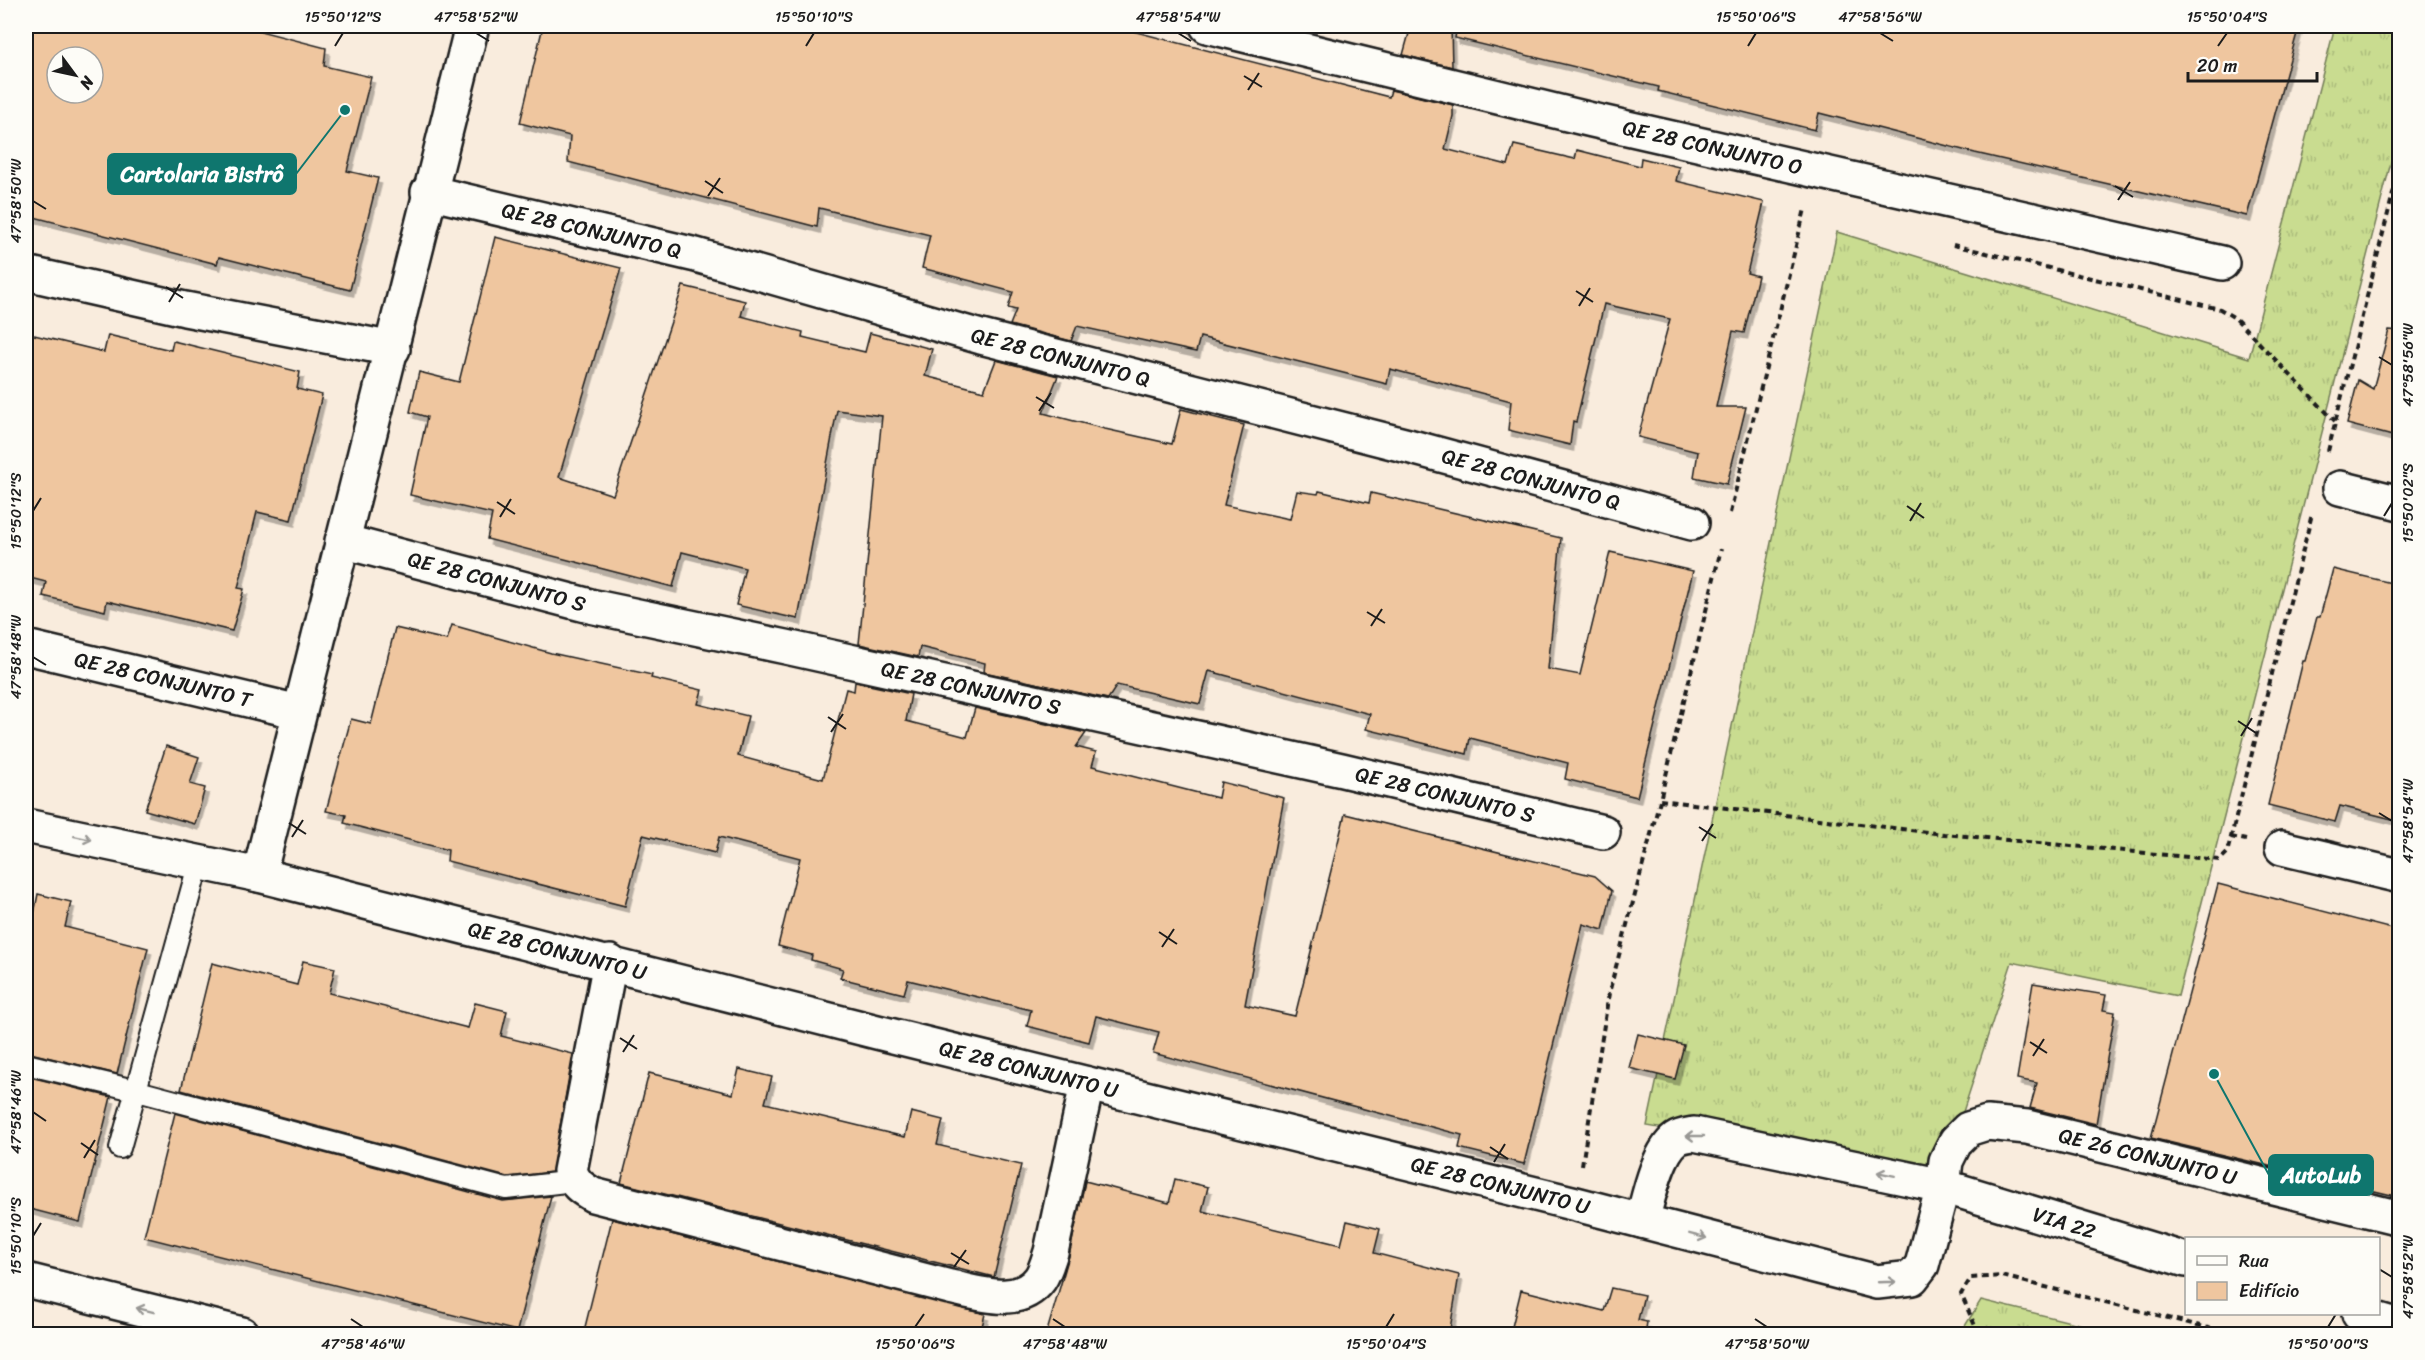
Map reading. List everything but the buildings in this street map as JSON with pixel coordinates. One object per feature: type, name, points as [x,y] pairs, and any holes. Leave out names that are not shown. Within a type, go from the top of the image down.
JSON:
[{"type":"street","points":[[259,875],[342,541],[393,350],[469,26]]},
{"type":"street","name":"QE 28 CONJUNTO O","points":[[1207,26],[1592,120],[2222,263]]},
{"type":"street","name":"QE 28 CONJUNTO Q","points":[[429,192],[696,255],[981,337],[1408,446],[1692,523]]},
{"type":"street","points":[[26,273],[185,309],[393,350]]},
{"type":"street","points":[[2340,488],[2400,503]]},
{"type":"street","name":"QE 28 CONJUNTO S","points":[[342,541],[590,606],[1342,770],[1603,832]]},
{"type":"street","name":"QE 28 CONJUNTO T","points":[[26,647],[299,712]]},
{"type":"street","name":"QE 28 CONJUNTO U","points":[[26,826],[259,875],[610,962],[877,1032],[1576,1204],[1877,1282],[1898,1282],[1912,1278],[1922,1265],[1945,1173]]},
{"type":"street","points":[[2282,848],[2400,876]]},
{"type":"street","points":[[610,962],[570,1170],[574,1181],[593,1195],[950,1287],[996,1297],[1026,1292],[1040,1279],[1051,1252],[1087,1083]]},
{"type":"street","name":"QE 26 CONJUNTO U","points":[[1945,1173],[1956,1141],[1968,1129],[1988,1124],[2027,1127],[2400,1218]]},
{"type":"street","name":"VIA 22","points":[[1642,1221],[1658,1166],[1667,1149],[1676,1139],[1694,1134],[1945,1173],[2185,1259]]},
{"type":"street","points":[[26,1280],[242,1335]]},
{"type":"street","points":[[2362,1315],[2400,1326]]},
{"type":"lane","points":[[120,1148],[134,1090],[199,862]]},
{"type":"lane","points":[[26,1064],[134,1090],[506,1189],[574,1181]]},
{"type":"path","points":[[2327,455],[2400,166]]},
{"type":"path","points":[[1728,523],[1806,206]]},
{"type":"path","points":[[1945,243],[2220,309],[2235,318],[2335,421]]},
{"type":"path","points":[[1660,800],[1944,834],[2220,860],[2227,853],[2312,513]]},
{"type":"path","points":[[1576,1204],[1609,993],[1660,800],[1722,546]]},
{"type":"path","points":[[1973,1335],[1976,1328],[1961,1294],[1971,1278],[2002,1276],[2232,1335]]},
{"type":"green space","points":[[2335,26],[2399,26],[2399,131],[2178,996],[2012,962],[1942,1176],[1647,1126],[1837,232],[2249,358]]},
{"type":"green space","points":[[1981,1300],[2119,1334],[1960,1334]]},
{"type":"place","name":"Cartolaria Bistrô","points":[[345,110]]},
{"type":"place","name":"AutoLub","points":[[2214,1074]]}]
